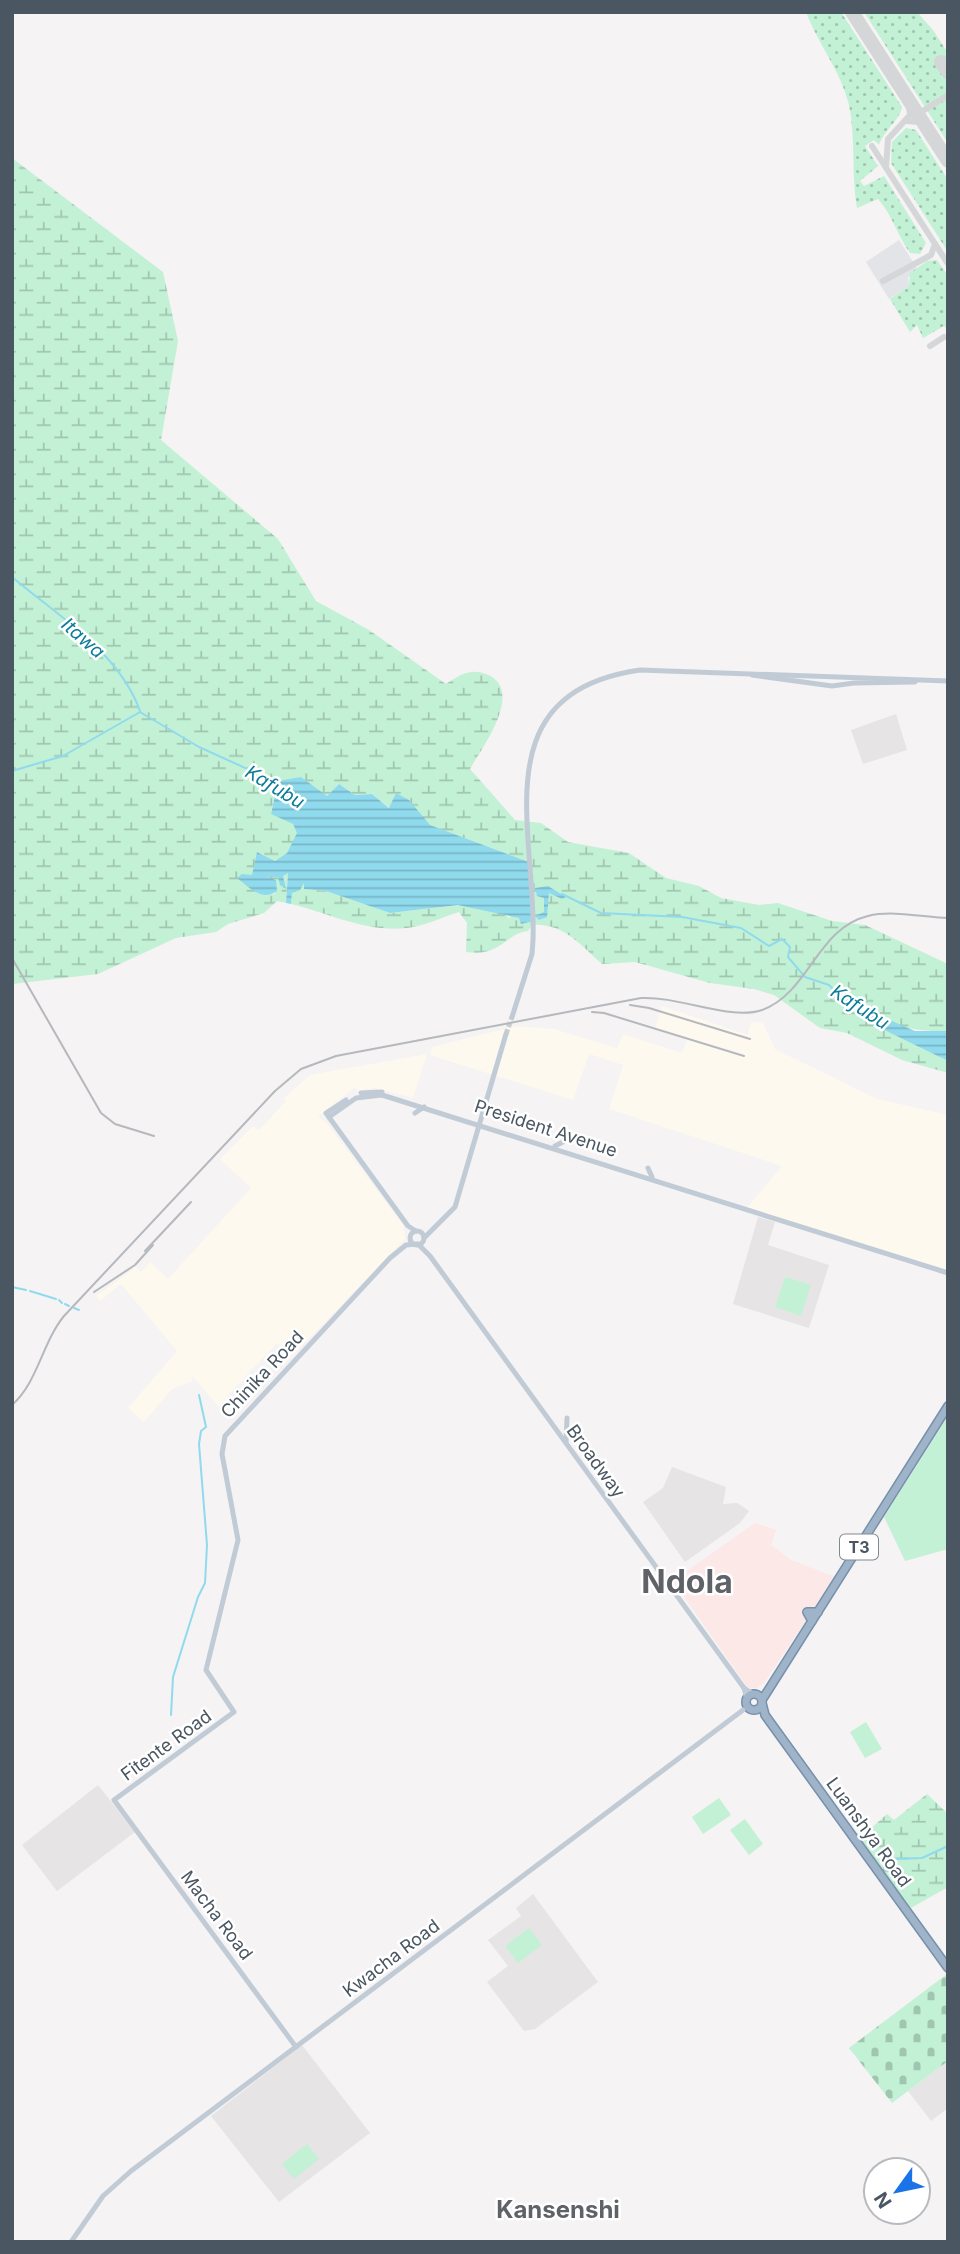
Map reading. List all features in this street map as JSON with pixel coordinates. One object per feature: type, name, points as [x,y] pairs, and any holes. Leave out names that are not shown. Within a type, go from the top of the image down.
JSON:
[{"type":"highway","name":"T3","points":[[754,1699],[768,1688],[948,1406]]},
{"type":"highway","points":[[754,1699],[750,1710],[765,1715]]},
{"type":"highway","points":[[754,1699],[765,1715]]},
{"type":"highway","name":"Luanshya Road","points":[[765,1715],[948,1968]]},
{"type":"main road","points":[[512,1017],[533,940],[526,779],[530,754],[547,721],[569,698],[611,675],[639,670],[894,681]]},
{"type":"main road","points":[[774,676],[832,686],[894,681],[948,681]]},
{"type":"main road","points":[[406,1245],[414,1233],[426,1229],[452,1209],[484,1113],[506,1034]]},
{"type":"main road","name":"President Avenue","points":[[414,1233],[328,1115],[363,1094],[377,1090],[409,1103],[948,1273]]},
{"type":"main road","name":"President Avenue","points":[[397,1098],[480,1125]]},
{"type":"main road","points":[[409,1103],[414,1112],[424,1107]]},
{"type":"main road","points":[[406,1245],[420,1242],[454,1210],[484,1113]]},
{"type":"main road","points":[[565,1143],[570,1152],[561,1157],[555,1147],[565,1143]]},
{"type":"main road","points":[[647,1169],[652,1178],[643,1183],[638,1174],[647,1169]]},
{"type":"main road","points":[[414,1233],[420,1242]]},
{"type":"main road","points":[[414,1233],[420,1242]]},
{"type":"main road","name":"Broadway","points":[[420,1242],[754,1699]]},
{"type":"main road","name":"Chinika Road","points":[[234,1712],[206,1670],[238,1542],[222,1454],[224,1438],[381,1268],[406,1245]]},
{"type":"main road","points":[[566,1442],[568,1418]]},
{"type":"main road","points":[[750,1710],[754,1699]]},
{"type":"main road","name":"Kwacha Road","points":[[71,2242],[114,2185],[750,1710]]},
{"type":"main road","name":"Fitente Road","points":[[114,1800],[234,1712]]},
{"type":"main road","name":"Macha Road","points":[[114,1800],[296,2047]]},
{"type":"shaded area","points":[[899,240],[917,268],[908,278],[909,286],[889,299],[866,262]]},
{"type":"shaded area","points":[[896,714],[907,750],[863,764],[851,730]]},
{"type":"shaded area","points":[[662,1006],[748,1035],[751,1022],[763,1023],[775,1049],[877,1099],[948,1115],[948,1271],[747,1208],[782,1166],[609,1109],[623,1065],[589,1054],[573,1100],[430,1055],[432,1047],[516,1026],[554,1029],[617,1048],[623,1034],[682,1053],[687,1040],[655,1028]]},
{"type":"shaded area","points":[[427,1054],[413,1098],[374,1088],[357,1091],[355,1087],[318,1117],[326,1122],[403,1225],[405,1239],[292,1356],[277,1343],[227,1396],[240,1411],[230,1419],[192,1376],[192,1381],[172,1389],[144,1422],[128,1408],[177,1351],[121,1284],[100,1301],[96,1296],[136,1267],[141,1272],[150,1262],[168,1279],[251,1188],[220,1159],[253,1126],[259,1130],[286,1101],[284,1098],[310,1075]]},
{"type":"shaded area","points":[[758,1217],[775,1222],[768,1245],[829,1265],[809,1328],[733,1304]]},
{"type":"shaded area","points":[[672,1467],[726,1487],[723,1504],[737,1503],[749,1511],[740,1523],[685,1562],[643,1502],[663,1488]]},
{"type":"shaded area","points":[[755,1523],[776,1530],[771,1545],[791,1560],[835,1577],[764,1683],[757,1688],[748,1688],[673,1581]]},
{"type":"shaded area","points":[[98,1785],[135,1832],[57,1891],[22,1845]]},
{"type":"shaded area","points":[[533,1894],[598,1982],[535,2029],[524,2031],[487,1982],[508,1966],[488,1940],[521,1916],[516,1908]]},
{"type":"shaded area","points":[[302,2045],[370,2133],[279,2202],[211,2116]]},
{"type":"shaded area","points":[[948,2061],[948,2108],[931,2121],[908,2091]]},
{"type":"green space","points":[[806,12],[841,12],[902,107],[879,145],[874,140],[865,146],[878,166],[860,181],[864,186],[884,176],[926,243],[920,254],[910,253],[878,199],[857,208],[849,105],[841,81]]},
{"type":"green space","points":[[864,12],[917,12],[948,53],[948,143]]},
{"type":"green space","points":[[906,128],[916,130],[948,180],[948,252],[891,163],[892,142]]},
{"type":"green space","points":[[12,158],[163,272],[178,341],[161,440],[278,539],[316,601],[369,630],[446,684],[470,672],[486,674],[497,682],[502,692],[498,719],[470,769],[515,820],[541,823],[568,842],[629,853],[666,878],[699,886],[721,898],[759,905],[778,903],[832,921],[865,925],[948,964],[948,1031],[904,1027],[884,1020],[865,1008],[859,1016],[948,1061],[948,1073],[902,1060],[847,1033],[820,1028],[774,995],[754,989],[710,983],[635,962],[602,964],[562,931],[543,925],[532,925],[528,931],[487,951],[466,952],[467,923],[459,912],[420,925],[392,929],[363,925],[291,904],[292,893],[304,882],[304,889],[326,891],[390,913],[459,905],[497,911],[510,918],[529,862],[429,825],[396,793],[390,808],[372,794],[355,795],[339,784],[327,796],[278,781],[271,813],[293,824],[298,833],[287,853],[275,861],[257,852],[261,893],[275,894],[266,876],[283,877],[284,873],[288,873],[286,903],[277,901],[264,913],[228,924],[216,932],[176,938],[98,974],[12,984]]},
{"type":"green space","points":[[937,260],[948,276],[948,330],[944,326],[923,338],[917,325],[910,332],[890,299],[909,286],[910,273],[927,261]]},
{"type":"green space","points":[[785,1277],[811,1285],[801,1316],[775,1307]]},
{"type":"green space","points":[[948,1416],[948,1549],[905,1561],[884,1517]]},
{"type":"green space","points":[[866,1722],[882,1749],[865,1758],[850,1732]]},
{"type":"green space","points":[[927,1794],[948,1814],[948,1887],[911,1908],[854,1834],[868,1831],[887,1814],[894,1820]]},
{"type":"green space","points":[[719,1798],[731,1815],[703,1834],[692,1817]]},
{"type":"green space","points":[[745,1819],[763,1844],[749,1855],[730,1830]]},
{"type":"green space","points":[[529,1928],[542,1945],[518,1963],[505,1946]]},
{"type":"green space","points":[[947,1974],[948,2061],[892,2103],[849,2048]]},
{"type":"green space","points":[[307,2144],[319,2159],[294,2179],[282,2164]]},
{"type":"water","points":[[301,777],[327,796],[339,784],[355,795],[372,794],[389,808],[396,793],[409,800],[430,825],[529,862],[533,921],[521,924],[519,918],[458,905],[390,913],[326,891],[304,889],[304,883],[300,890],[292,893],[291,904],[286,903],[288,873],[283,876],[286,889],[280,885],[278,877],[266,877],[276,880],[277,891],[266,895],[251,889],[237,878],[242,874],[252,875],[257,852],[275,861],[287,853],[297,833],[293,824],[271,814],[278,781]]},
{"type":"water","points":[[548,886],[566,897],[562,899],[549,893],[547,917],[539,920],[535,916],[544,912],[544,898],[537,896],[535,888]]},
{"type":"water","points":[[862,1008],[915,1031],[948,1031],[948,1061],[864,1020],[858,1013]]},
{"type":"waterway","name":"Itawa","points":[[12,577],[102,653],[118,671],[140,711]]},
{"type":"waterway","name":"Kafubu","points":[[12,771],[63,756],[140,712],[199,747],[263,776],[278,787]]},
{"type":"waterway","name":"Kafubu","points":[[562,894],[601,913],[682,917],[741,928],[769,946],[782,939],[790,947],[788,957],[805,977],[829,985],[843,999],[862,1009]]},
{"type":"waterway","points":[[12,1287],[26,1290]]},
{"type":"waterway","points":[[30,1291],[56,1299]]},
{"type":"waterway","points":[[59,1300],[62,1303]]},
{"type":"waterway","points":[[65,1304],[69,1306]]},
{"type":"waterway","points":[[74,1308],[79,1310]]},
{"type":"waterway","points":[[171,1715],[173,1677],[198,1597],[205,1583],[207,1545],[199,1444],[201,1431],[206,1427],[199,1395]]},
{"type":"waterway","points":[[883,1863],[891,1859],[922,1858],[948,1846]]},
{"type":"taxiway","points":[[918,114],[948,95]]},
{"type":"taxiway","points":[[886,167],[888,139],[910,115],[908,99]]},
{"type":"taxiway","points":[[907,121],[920,122],[929,132]]},
{"type":"taxiway","points":[[872,146],[948,264]]},
{"type":"taxiway","points":[[883,281],[931,255],[935,244]]},
{"type":"taxiway","points":[[930,346],[944,337]]},
{"type":"runway","points":[[852,12],[948,161]]},
{"type":"runway","points":[[941,62],[948,72]]},
{"type":"tunnel","points":[[506,1034],[512,1017]]},
{"type":"railway","points":[[12,1405],[28,1385],[50,1338],[64,1316],[275,1091],[301,1069],[336,1056],[641,998],[656,998],[720,1011],[749,1013],[762,1010],[778,1002],[791,990],[824,947],[851,923],[877,914],[948,918]]},
{"type":"railway","points":[[12,958],[101,1113],[115,1124],[154,1136]]},
{"type":"railway","points":[[630,1005],[649,1008],[750,1039]]},
{"type":"railway","points":[[592,1012],[604,1013],[744,1056]]},
{"type":"railway","points":[[145,1251],[191,1202]]},
{"type":"railway","points":[[94,1292],[135,1265],[153,1245]]},
{"type":"district","name":"Ndola","points":[[687,1581]]},
{"type":"district","name":"Kansenshi","points":[[558,2209]]}]
